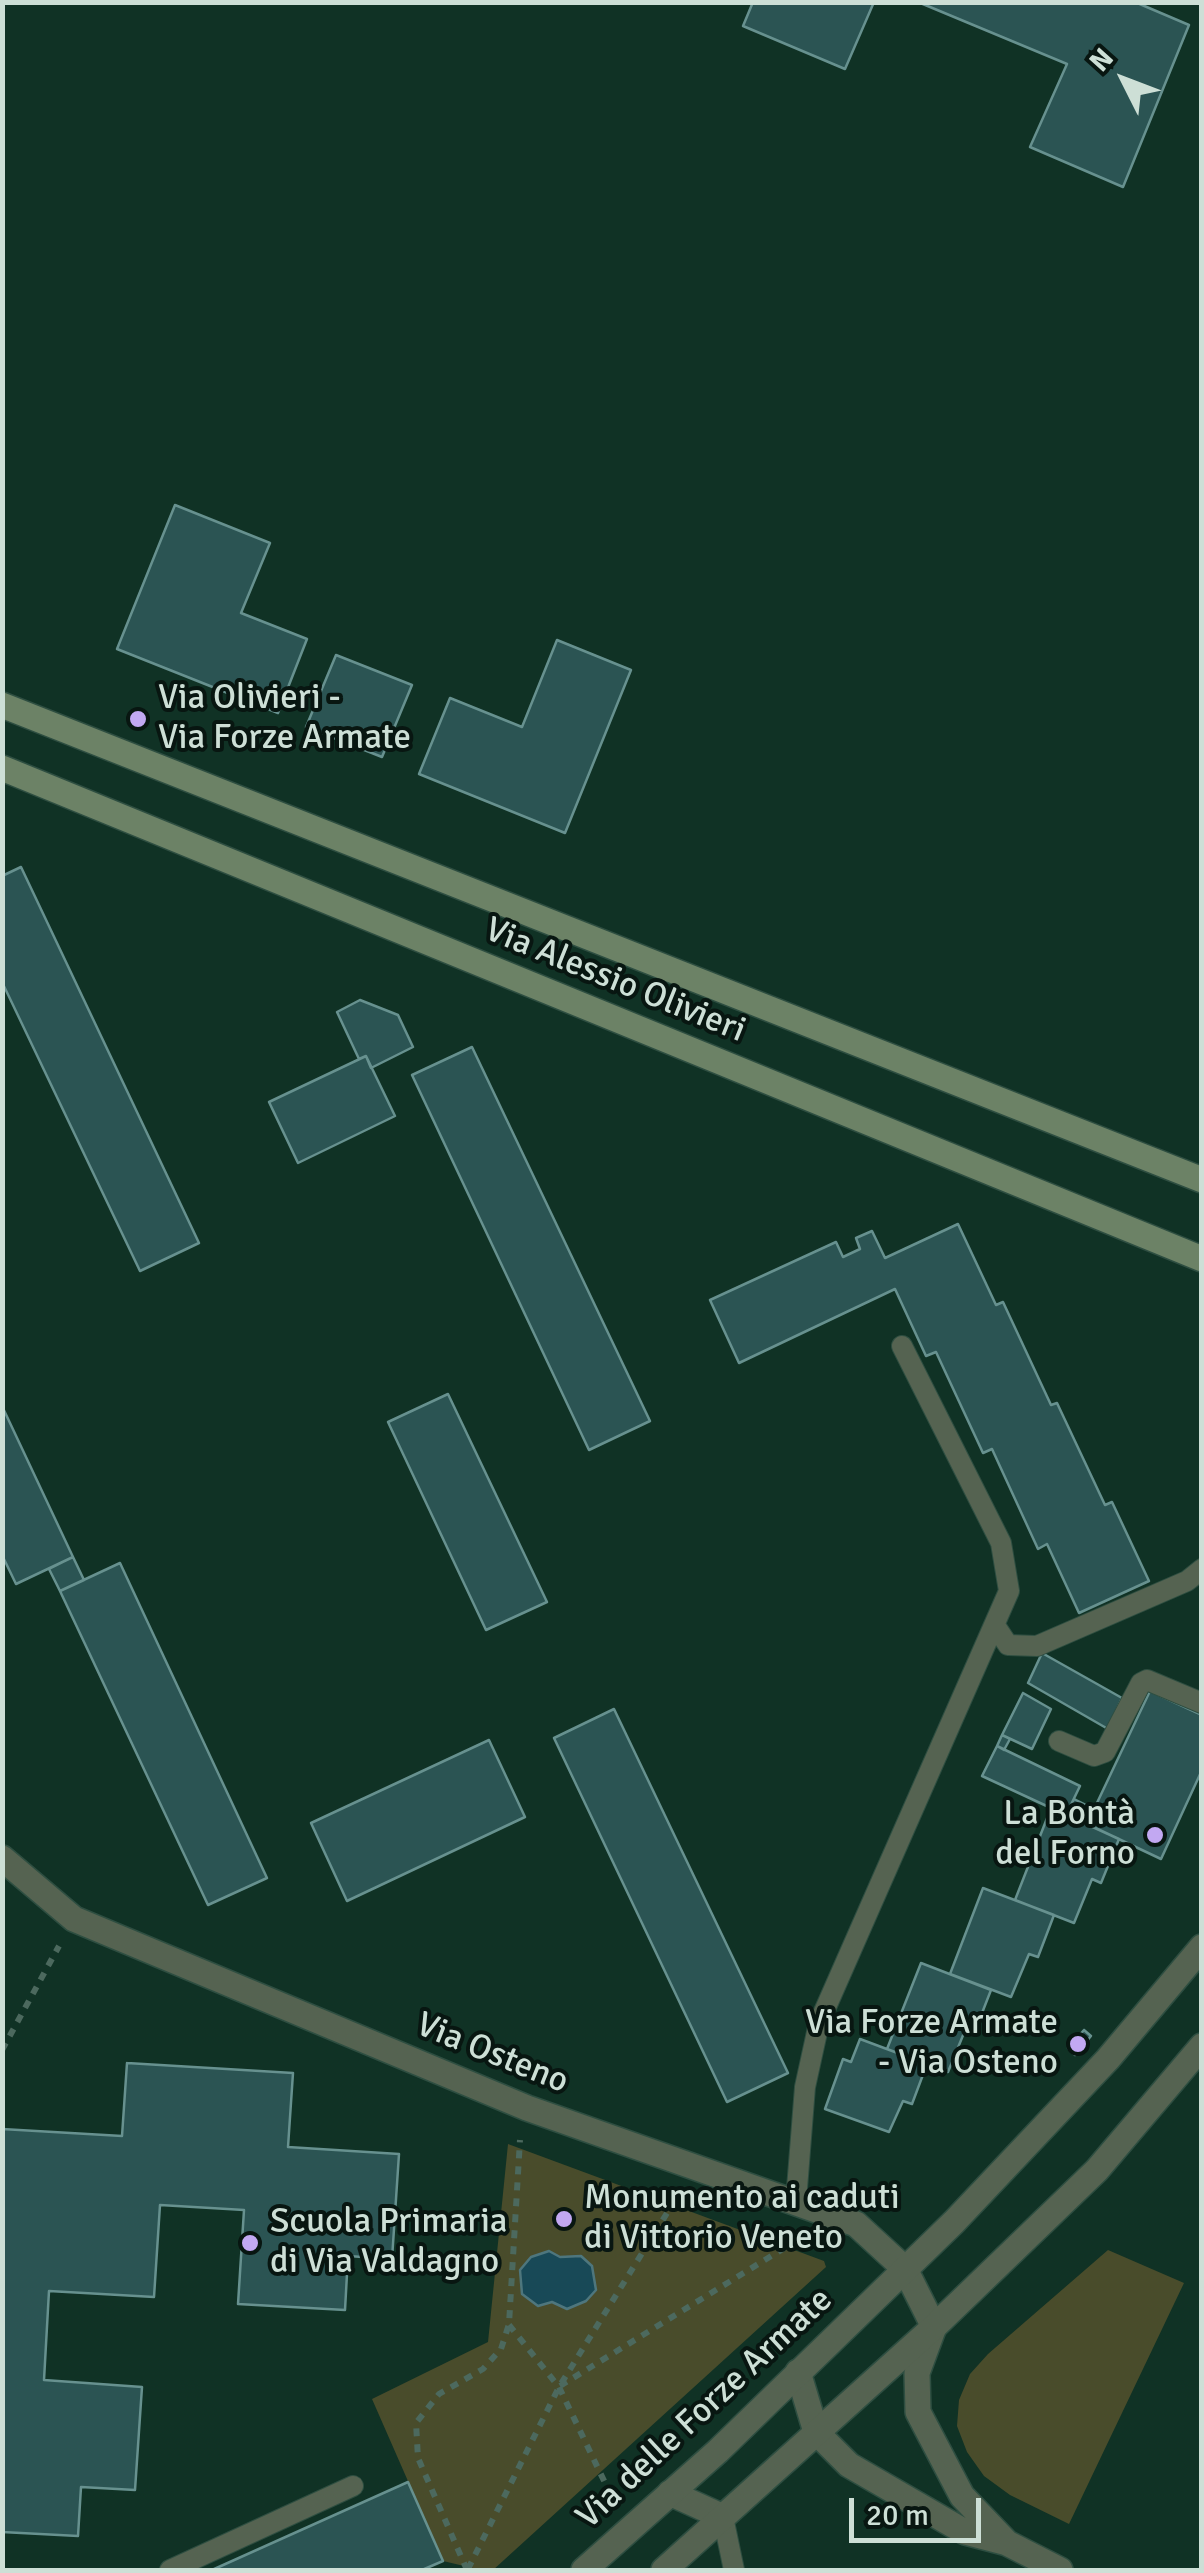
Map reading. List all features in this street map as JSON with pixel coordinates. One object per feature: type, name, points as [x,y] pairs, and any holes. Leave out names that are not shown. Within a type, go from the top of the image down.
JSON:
[{"type":"main road","name":"Via Alessio Olivieri","points":[[2,705],[1202,1180]]},
{"type":"main road","name":"Via Alessio Olivieri","points":[[2,768],[1202,1259]]},
{"type":"street","name":"Via Osteno","points":[[2,1858],[28,1885],[74,1920],[527,2108],[856,2224],[905,2268],[934,2327]]},
{"type":"street","name":"Via delle Forze Armate","points":[[584,2570],[670,2494],[905,2268],[1108,2059],[1202,1948]]},
{"type":"street","points":[[664,2570],[934,2327],[1098,2170],[1202,2046]]},
{"type":"street","points":[[934,2327],[916,2373],[918,2412],[962,2496],[1007,2543]]},
{"type":"street","points":[[798,2372],[816,2432],[849,2465],[964,2532],[1007,2543],[1051,2568]]},
{"type":"street","points":[[670,2494],[723,2517]]},
{"type":"lane","points":[[796,2200],[805,2087],[819,2023],[1009,1590],[1001,1543],[902,1346]]},
{"type":"lane","points":[[996,1627],[1008,1645],[1036,1646],[1187,1581],[1202,1569]]},
{"type":"lane","points":[[1059,1740],[1094,1756],[1105,1752],[1141,1683],[1148,1680],[1202,1704]]},
{"type":"lane","points":[[170,2570],[353,2486]]},
{"type":"lane","points":[[723,2517],[734,2570]]},
{"type":"path","points":[[2,2050],[74,1920]]},
{"type":"path","points":[[467,2570],[418,2458],[416,2423],[438,2394],[483,2368],[500,2350],[508,2324],[520,2138]]},
{"type":"path","points":[[467,2570],[559,2387],[678,2195]]},
{"type":"path","points":[[559,2387],[794,2242]]},
{"type":"path","points":[[508,2324],[559,2387],[607,2487]]},
{"type":"green space","points":[[508,2144],[824,2261],[826,2267],[493,2570],[481,2570],[443,2561],[372,2399],[488,2342]]},
{"type":"green space","points":[[1108,2250],[1184,2283],[1069,2524],[1010,2495],[984,2476],[967,2452],[957,2426],[959,2400],[970,2374],[988,2354]]},
{"type":"water","points":[[549,2251],[560,2257],[581,2256],[592,2266],[596,2290],[586,2301],[567,2309],[552,2302],[538,2306],[522,2294],[520,2270],[531,2257]]},
{"type":"building","points":[[753,2],[874,2],[845,69],[743,26]]},
{"type":"building","points":[[918,2],[1135,2],[1189,25],[1123,187],[1030,147],[1067,64]]},
{"type":"building","points":[[175,505],[270,543],[241,613],[307,639],[278,713],[117,649]]},
{"type":"building","points":[[557,640],[631,670],[565,833],[419,774],[450,698],[522,727]]},
{"type":"building","points":[[336,655],[412,685],[382,757],[306,727]]},
{"type":"building","points":[[21,867],[199,1243],[140,1271],[2,982],[2,876]]},
{"type":"building","points":[[360,1000],[398,1015],[413,1047],[371,1068],[366,1056],[359,1059],[337,1012]]},
{"type":"building","points":[[472,1047],[650,1421],[589,1450],[412,1075]]},
{"type":"building","points":[[366,1056],[395,1116],[298,1163],[269,1102]]},
{"type":"building","points":[[958,1224],[996,1305],[1003,1302],[1051,1405],[1057,1403],[1105,1505],[1112,1502],[1149,1581],[1079,1613],[1047,1544],[1038,1549],[992,1449],[983,1453],[936,1352],[926,1356],[895,1289],[739,1363],[710,1300],[836,1242],[843,1257],[860,1249],[856,1238],[872,1231],[885,1258]]},
{"type":"building","points":[[448,1394],[547,1602],[486,1630],[388,1422]]},
{"type":"building","points":[[2,1406],[73,1557],[16,1584],[2,1555]]},
{"type":"building","points":[[73,1557],[84,1580],[60,1591],[49,1569]]},
{"type":"building","points":[[120,1563],[267,1878],[208,1905],[60,1591]]},
{"type":"building","points":[[1042,1653],[1122,1698],[1108,1729],[1028,1683]]},
{"type":"building","points":[[1150,1691],[1202,1715],[1202,1770],[1161,1859],[1087,1824]]},
{"type":"building","points":[[1023,1693],[1051,1709],[1032,1749],[1002,1735]]},
{"type":"building","points":[[614,1709],[788,2073],[727,2102],[554,1738]]},
{"type":"building","points":[[1002,1735],[1010,1739],[1004,1750],[997,1746]]},
{"type":"building","points":[[489,1740],[525,1817],[347,1901],[311,1823]]},
{"type":"building","points":[[997,1746],[1080,1786],[1066,1815],[982,1776]]},
{"type":"building","points":[[1074,1799],[1094,1809],[1087,1824],[1066,1815]]},
{"type":"building","points":[[1051,1808],[1119,1839],[1101,1883],[1092,1879],[1074,1923],[1015,1900]]},
{"type":"building","points":[[983,1888],[1054,1915],[1038,1957],[1029,1954],[1011,1997],[950,1974]]},
{"type":"building","points":[[921,1963],[991,1990],[975,2031],[966,2028],[948,2072],[887,2049]]},
{"type":"building","points":[[1084,2030],[1091,2036],[1075,2055],[1068,2048]]},
{"type":"building","points":[[860,2039],[927,2064],[912,2104],[903,2101],[889,2132],[825,2109],[843,2059],[851,2062]]},
{"type":"building","points":[[127,2063],[293,2073],[288,2147],[399,2154],[392,2259],[348,2256],[345,2310],[238,2304],[244,2210],[160,2205],[154,2297],[49,2291],[44,2380],[142,2387],[135,2490],[81,2487],[78,2536],[2,2532],[2,2129],[122,2136]]},
{"type":"building","points":[[408,2482],[443,2561],[422,2570],[212,2570]]},
{"type":"place","name":"Via Olivieri - Via Forze Armate","points":[[138,719]]},
{"type":"place","name":"La Bontà del Forno","points":[[1155,1835]]},
{"type":"place","name":"Via Forze Armate - Via Osteno","points":[[1078,2044]]},
{"type":"place","name":"Monumento ai caduti di Vittorio Veneto","points":[[564,2219]]},
{"type":"place","name":"Scuola Primaria di Via Valdagno","points":[[250,2243]]}]
